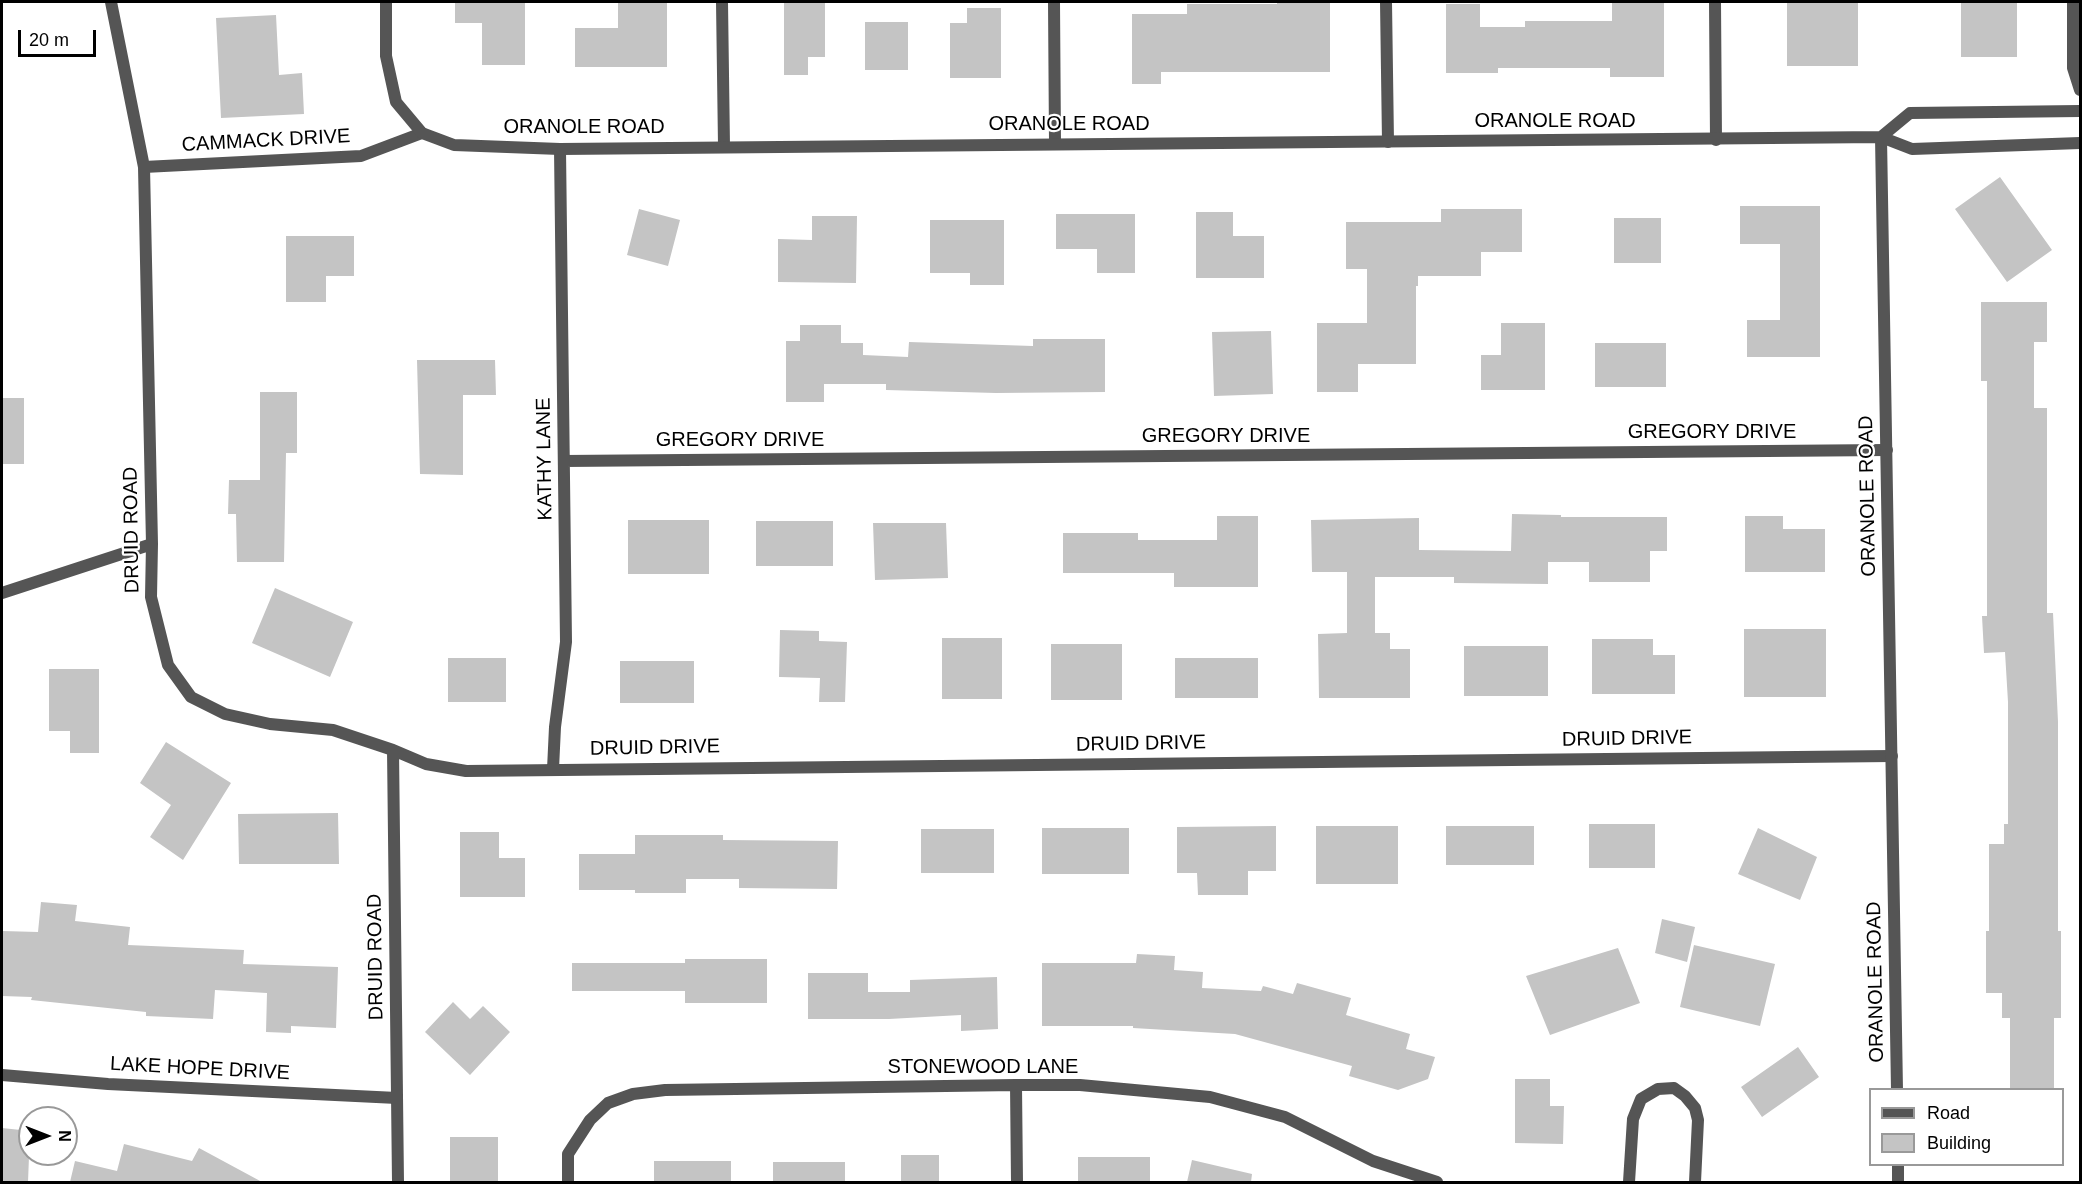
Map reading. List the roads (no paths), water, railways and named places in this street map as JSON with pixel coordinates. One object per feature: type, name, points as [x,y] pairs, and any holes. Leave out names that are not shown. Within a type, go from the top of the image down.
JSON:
[{"type":"street","name":"DRUID ROAD","points":[[111,2],[144,167],[152,544],[151,597],[168,665],[191,697],[225,714],[270,723],[333,730],[393,750],[398,1182]]},
{"type":"street","name":"ORANOLE ROAD","points":[[386,2],[386,56],[396,102],[422,133],[454,145],[560,149],[1881,137],[1897,1088]]},
{"type":"street","points":[[722,2],[724,146]]},
{"type":"street","points":[[1054,2],[1055,143]]},
{"type":"street","points":[[1386,2],[1388,142]]},
{"type":"street","points":[[1715,2],[1716,140]]},
{"type":"street","points":[[2073,2],[2073,68],[2080,90]]},
{"type":"street","points":[[2080,111],[1910,113],[1881,137],[1912,149],[2080,142]]},
{"type":"street","name":"CAMMACK DRIVE","points":[[144,167],[361,156],[422,133]]},
{"type":"street","name":"KATHY LANE","points":[[553,769],[555,727],[566,642],[560,149]]},
{"type":"street","name":"GREGORY DRIVE","points":[[564,461],[1887,450]]},
{"type":"street","points":[[2,592],[152,544]]},
{"type":"street","name":"DRUID DRIVE","points":[[393,750],[426,764],[466,771],[1892,756]]},
{"type":"street","name":"LAKE HOPE DRIVE","points":[[2,1075],[108,1084],[397,1098]]},
{"type":"street","points":[[1016,1085],[1017,1182]]},
{"type":"street","name":"STONEWOOD LANE","points":[[568,1182],[568,1154],[590,1120],[608,1103],[633,1094],[665,1090],[1016,1085],[1080,1085],[1210,1097],[1285,1117],[1373,1161],[1437,1182]]},
{"type":"street","points":[[1629,1182],[1633,1119],[1641,1099],[1658,1089],[1674,1088],[1695,1108],[1698,1120],[1695,1182]]},
{"type":"street","points":[[1898,1166],[1898,1182]]}]
